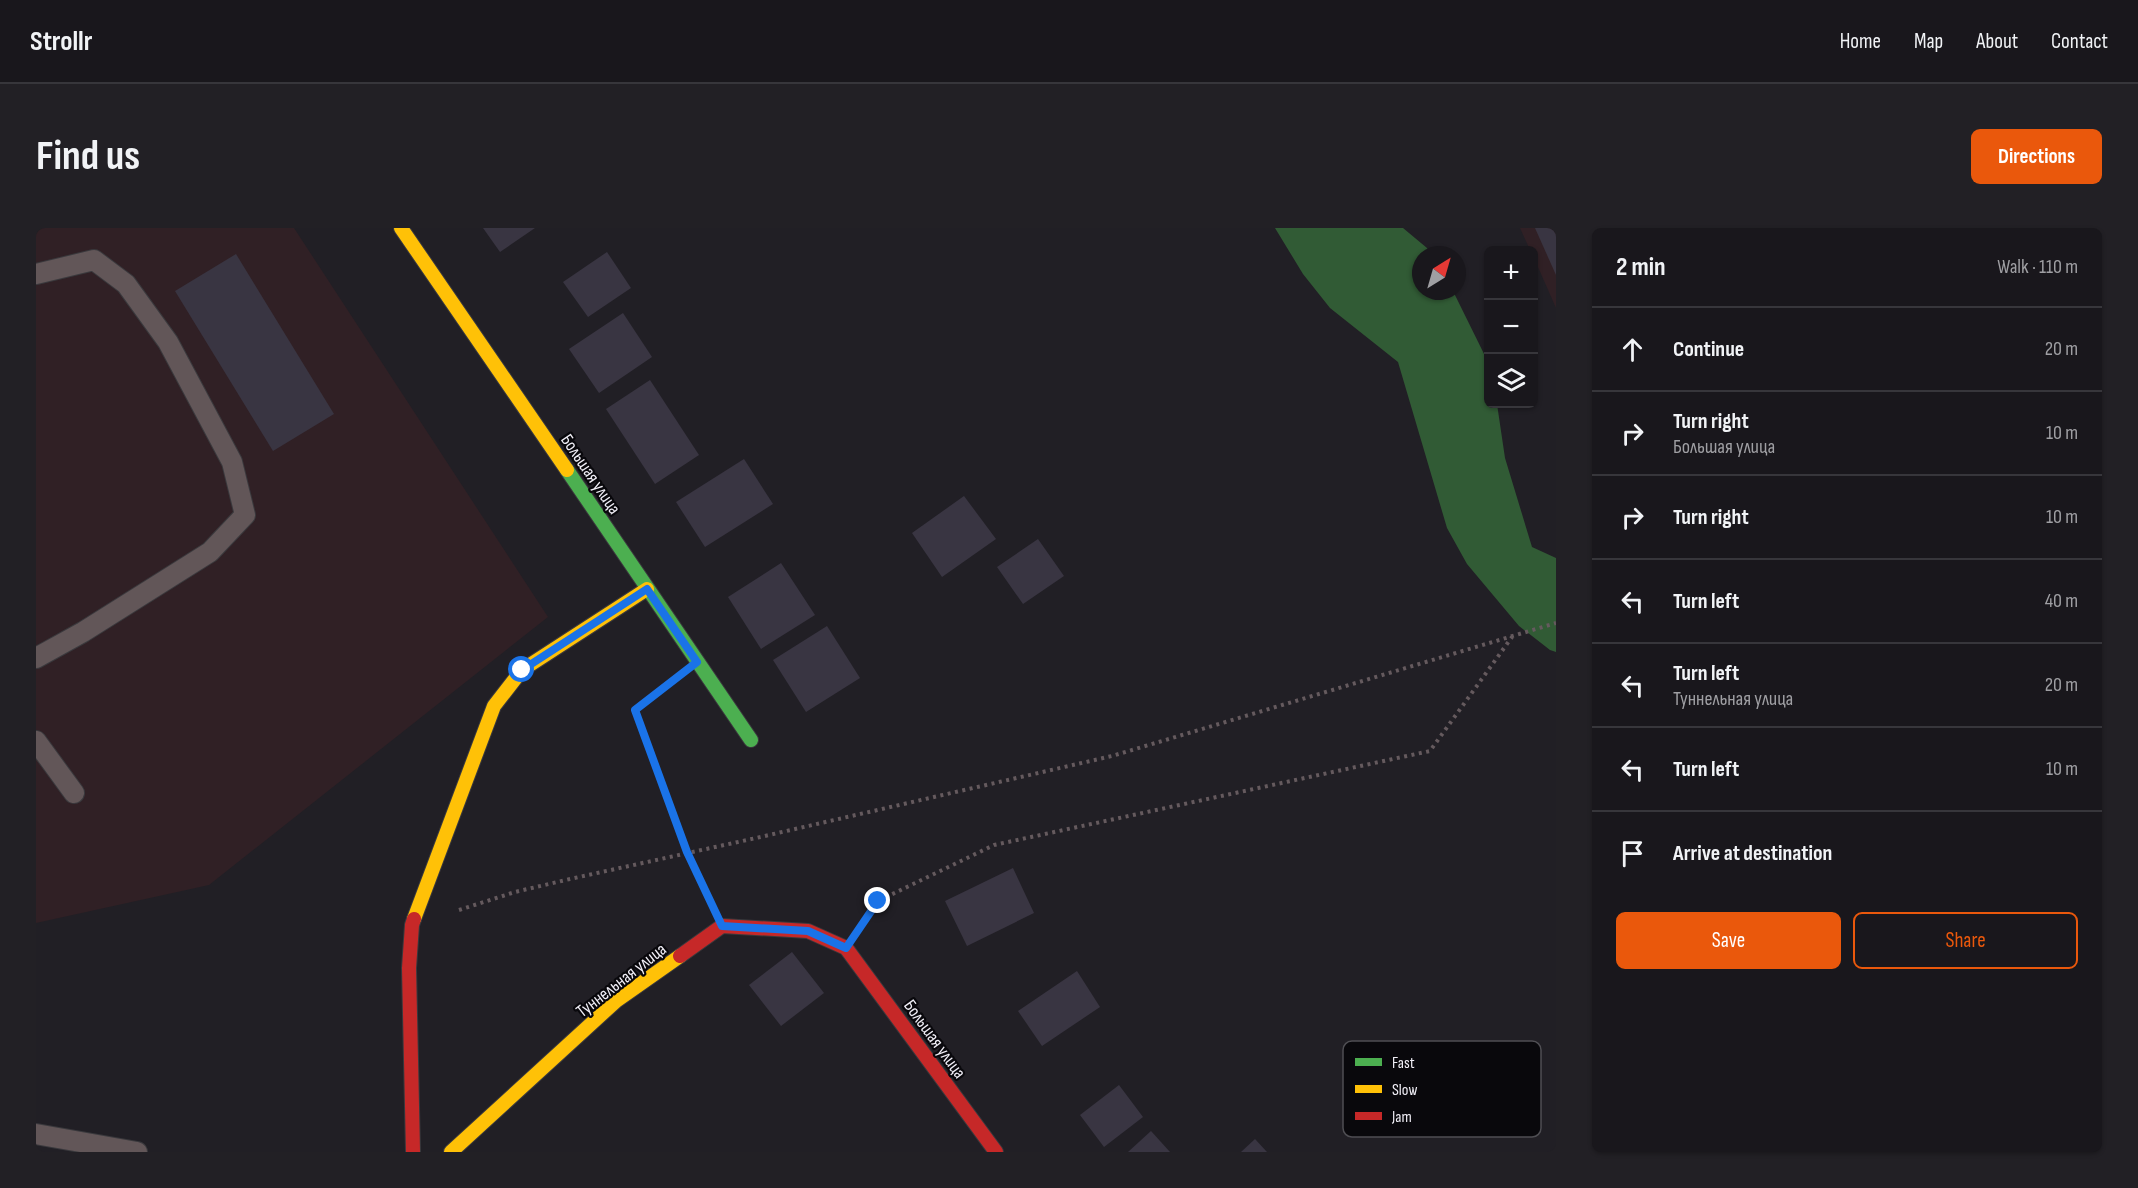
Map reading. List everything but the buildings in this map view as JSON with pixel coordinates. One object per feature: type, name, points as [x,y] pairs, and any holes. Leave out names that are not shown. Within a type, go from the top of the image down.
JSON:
[{"type":"street","name":"Большая улица","points":[[401,228],[751,740]]},
{"type":"street","points":[[413,1152],[409,968],[412,925],[494,706],[522,670],[647,589]]},
{"type":"street","points":[[722,926],[808,931],[846,948]]},
{"type":"street","name":"Туннельная улица","points":[[451,1152],[616,1001],[722,926]]},
{"type":"street","name":"Большая улица","points":[[846,948],[996,1152]]},
{"type":"lane","points":[[36,274],[94,260],[126,285],[168,342],[232,462],[245,515],[210,552],[83,632],[36,658]]},
{"type":"lane","points":[[36,741],[74,792]]},
{"type":"lane","points":[[36,1134],[137,1152]]},
{"type":"path","points":[[412,925],[515,892],[1112,756],[1556,623]]},
{"type":"path","points":[[846,948],[878,901],[994,845],[1430,751],[1512,636]]},
{"type":"path","points":[[697,662],[635,710],[687,852],[722,926]]},
{"type":"shaded area","points":[[36,228],[294,228],[548,617],[209,885],[36,923]]},
{"type":"shaded area","points":[[1520,228],[1556,228],[1556,308],[1538,267],[1538,246],[1528,246]]},
{"type":"green space","points":[[1275,228],[1403,228],[1425,246],[1412,246],[1412,300],[1457,300],[1484,354],[1484,408],[1498,408],[1505,458],[1532,547],[1556,558],[1556,652],[1550,650],[1519,626],[1467,564],[1447,528],[1398,362],[1330,308],[1303,274]]},
{"type":"traffic: fast","points":[[567,470],[751,740]]},
{"type":"traffic: slow","points":[[401,228],[567,470]]},
{"type":"traffic: slow","points":[[414,919],[494,706],[522,670],[647,589]]},
{"type":"traffic: slow","points":[[451,1152],[616,1001],[680,956]]},
{"type":"traffic: jam","points":[[413,1152],[409,968],[414,919]]},
{"type":"traffic: jam","points":[[680,956],[722,926],[808,931],[846,948],[996,1152]]},
{"type":"route","points":[[522,670],[647,589],[697,662],[635,710],[687,852],[722,926],[808,931],[846,948],[878,901]]}]
